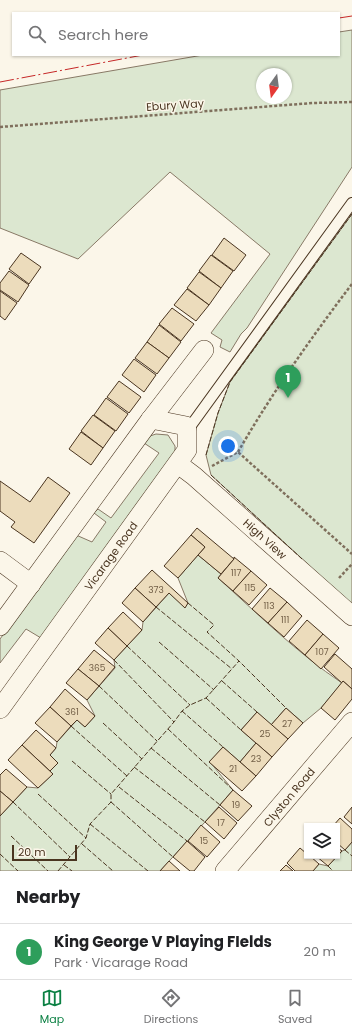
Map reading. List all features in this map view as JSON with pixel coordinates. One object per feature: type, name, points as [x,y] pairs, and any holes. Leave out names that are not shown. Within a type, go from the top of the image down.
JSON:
[{"type":"street","points":[[0,626],[204,350]]},
{"type":"street","points":[[152,419],[186,426],[187,431]]},
{"type":"street","name":"Vicarage Road","points":[[0,709],[178,464],[187,450],[187,431]]},
{"type":"street","name":"High View","points":[[178,464],[194,476],[352,616]]},
{"type":"street","points":[[0,562],[31,584]]},
{"type":"street","name":"Clyston Road","points":[[225,871],[352,722]]},
{"type":"lane","points":[[187,431],[352,203]]},
{"type":"path","name":"Ebury Way","points":[[0,126],[313,102],[352,102]]},
{"type":"path","points":[[194,476],[238,452],[254,424],[321,324],[352,284]]},
{"type":"path","points":[[238,452],[352,554]]},
{"type":"green space","points":[[352,30],[352,167],[230,352],[220,347],[222,340],[211,333],[270,254],[170,172],[78,259],[0,228],[0,90],[197,56],[340,56],[340,32]]},
{"type":"green space","points":[[352,214],[352,605],[211,475],[206,455],[218,413],[230,382]]},
{"type":"green space","points":[[156,434],[168,435],[175,446],[175,453],[41,638],[26,629],[0,663],[0,639],[76,535],[92,542],[106,522],[94,513],[98,509],[111,518],[159,453],[144,443],[150,436]]},
{"type":"green space","points":[[198,555],[221,574],[218,578],[278,633],[309,659],[342,683],[321,708],[303,723],[286,708],[271,725],[257,712],[241,730],[256,743],[240,762],[223,747],[210,762],[233,790],[160,871],[0,871],[0,816],[27,787],[38,788],[53,774],[50,771],[58,763],[50,755],[56,748],[57,742],[77,720],[85,727],[95,716],[87,700],[115,668],[114,660],[142,630],[143,622],[169,593],[185,607],[188,603],[178,578]]},
{"type":"green space","points":[[352,842],[352,871],[313,871],[319,864],[328,866],[335,859],[340,859],[340,853]]},
{"type":"building","points":[[224,238],[246,255],[234,271],[212,255]]},
{"type":"building","points":[[21,253],[41,267],[29,284],[9,269]]},
{"type":"building","points":[[211,255],[233,271],[221,288],[199,271]]},
{"type":"building","points":[[9,271],[29,285],[18,302],[0,290],[0,283]]},
{"type":"building","points":[[199,272],[221,288],[209,305],[187,288]]},
{"type":"building","points":[[187,289],[209,305],[196,321],[174,305]]},
{"type":"building","points":[[0,291],[17,303],[5,320],[0,316]]},
{"type":"building","points":[[172,308],[194,324],[181,341],[159,324]]},
{"type":"building","points":[[159,325],[181,342],[169,358],[147,342]]},
{"type":"building","points":[[147,342],[169,358],[157,374],[135,358]]},
{"type":"building","points":[[134,359],[156,375],[144,392],[122,375]]},
{"type":"building","points":[[119,381],[141,397],[129,413],[107,397]]},
{"type":"building","points":[[106,398],[128,414],[116,431],[94,415]]},
{"type":"building","points":[[93,415],[115,431],[103,448],[81,431]]},
{"type":"building","points":[[81,432],[103,448],[91,465],[69,449]]},
{"type":"building","points":[[48,477],[70,493],[34,543],[11,527],[15,522],[0,511],[0,481],[30,502]]},
{"type":"building","points":[[197,528],[234,559],[221,574],[198,555],[205,547],[191,535]]},
{"type":"building","points":[[191,535],[205,547],[178,578],[164,566]]},
{"type":"building","points":[[234,557],[251,571],[233,591],[218,578],[234,559]]},
{"type":"building","points":[[152,570],[188,603],[185,608],[169,593],[156,607],[135,588]]},
{"type":"building","points":[[251,571],[267,585],[249,605],[233,591]]},
{"type":"building","points":[[135,588],[156,607],[143,622],[122,603]]},
{"type":"building","points":[[270,588],[287,602],[268,623],[252,609]]},
{"type":"building","points":[[287,602],[302,616],[284,637],[268,623]]},
{"type":"building","points":[[123,612],[142,630],[127,646],[108,628]]},
{"type":"building","points":[[307,620],[323,634],[305,655],[289,641]]},
{"type":"building","points":[[108,628],[127,646],[114,660],[95,643]]},
{"type":"building","points":[[323,634],[339,648],[321,669],[305,655]]},
{"type":"building","points":[[94,650],[115,667],[99,686],[78,669]]},
{"type":"building","points":[[335,654],[352,669],[352,689],[343,681],[342,683],[324,667]]},
{"type":"building","points":[[78,669],[99,686],[87,700],[66,683]]},
{"type":"building","points":[[343,681],[352,689],[352,699],[335,720],[321,708]]},
{"type":"building","points":[[65,689],[95,716],[85,727],[77,720],[71,726],[50,707]]},
{"type":"building","points":[[50,707],[71,726],[57,742],[35,723]]},
{"type":"building","points":[[286,708],[303,723],[288,739],[271,725]]},
{"type":"building","points":[[257,712],[288,739],[272,757],[241,730]]},
{"type":"building","points":[[36,730],[56,748],[50,755],[58,763],[50,771],[22,745]]},
{"type":"building","points":[[256,743],[272,757],[256,776],[240,762]]},
{"type":"building","points":[[22,745],[53,774],[38,788],[8,760]]},
{"type":"building","points":[[223,747],[256,776],[242,791],[209,762]]},
{"type":"building","points":[[6,769],[27,787],[13,802],[0,791],[0,775]]},
{"type":"building","points":[[233,790],[252,806],[238,821],[220,805]]},
{"type":"building","points":[[0,791],[13,802],[0,816]]},
{"type":"building","points":[[219,807],[237,823],[224,839],[205,822]]},
{"type":"building","points":[[352,807],[352,824],[344,817]]},
{"type":"building","points":[[340,818],[352,829],[352,842],[345,850],[340,846],[340,823],[336,823]]},
{"type":"building","points":[[201,825],[220,842],[207,857],[188,841]]},
{"type":"building","points":[[187,841],[205,857],[194,871],[190,871],[173,857]]},
{"type":"building","points":[[300,848],[304,851],[304,859],[313,859],[319,864],[313,871],[295,871],[287,863]]},
{"type":"building","points":[[320,859],[335,859],[328,866]]},
{"type":"building","points":[[169,861],[180,871],[160,871]]},
{"type":"building","points":[[286,865],[293,871],[280,871]]},
{"type":"fence","points":[[206,455],[218,413],[230,382],[352,214]]},
{"type":"fence","points":[[211,475],[302,559]]},
{"type":"fence","points":[[188,603],[214,625],[207,632],[239,661],[286,708]]},
{"type":"fence","points":[[156,607],[232,669]]},
{"type":"fence","points":[[159,642],[214,690]]},
{"type":"fence","points":[[127,646],[190,705]]},
{"type":"fence","points":[[114,660],[174,722]]},
{"type":"fence","points":[[58,871],[86,838],[90,824],[111,802],[111,794],[182,711],[190,705],[206,698],[239,661]]},
{"type":"fence","points":[[222,681],[257,712]]},
{"type":"fence","points":[[99,686],[157,741]]},
{"type":"fence","points":[[206,698],[241,730]]},
{"type":"fence","points":[[182,711],[223,747]]},
{"type":"fence","points":[[103,723],[142,759]]},
{"type":"fence","points":[[71,726],[127,776]]},
{"type":"fence","points":[[168,729],[233,790]]},
{"type":"fence","points":[[151,748],[220,805]]},
{"type":"fence","points":[[72,761],[111,794]]},
{"type":"fence","points":[[134,767],[205,822]]},
{"type":"fence","points":[[119,787],[187,841]]},
{"type":"fence","points":[[38,794],[86,838]]},
{"type":"fence","points":[[13,802],[70,857]]},
{"type":"fence","points":[[111,802],[173,857]]},
{"type":"fence","points":[[90,824],[148,871]]},
{"type":"fence","points":[[11,836],[48,871]]},
{"type":"fence","points":[[82,844],[113,871]]},
{"type":"fence","points":[[345,850],[352,856]]},
{"type":"fence","points":[[0,854],[18,871]]},
{"type":"fence","points":[[64,865],[72,871]]},
{"type":"fence","points":[[328,866],[333,871]]},
{"type":"power","points":[[340,18],[352,16]]},
{"type":"power","points":[[0,82],[138,56]]},
{"type":"place","name":"King George V Playing FIelds","points":[[288,398]]}]
